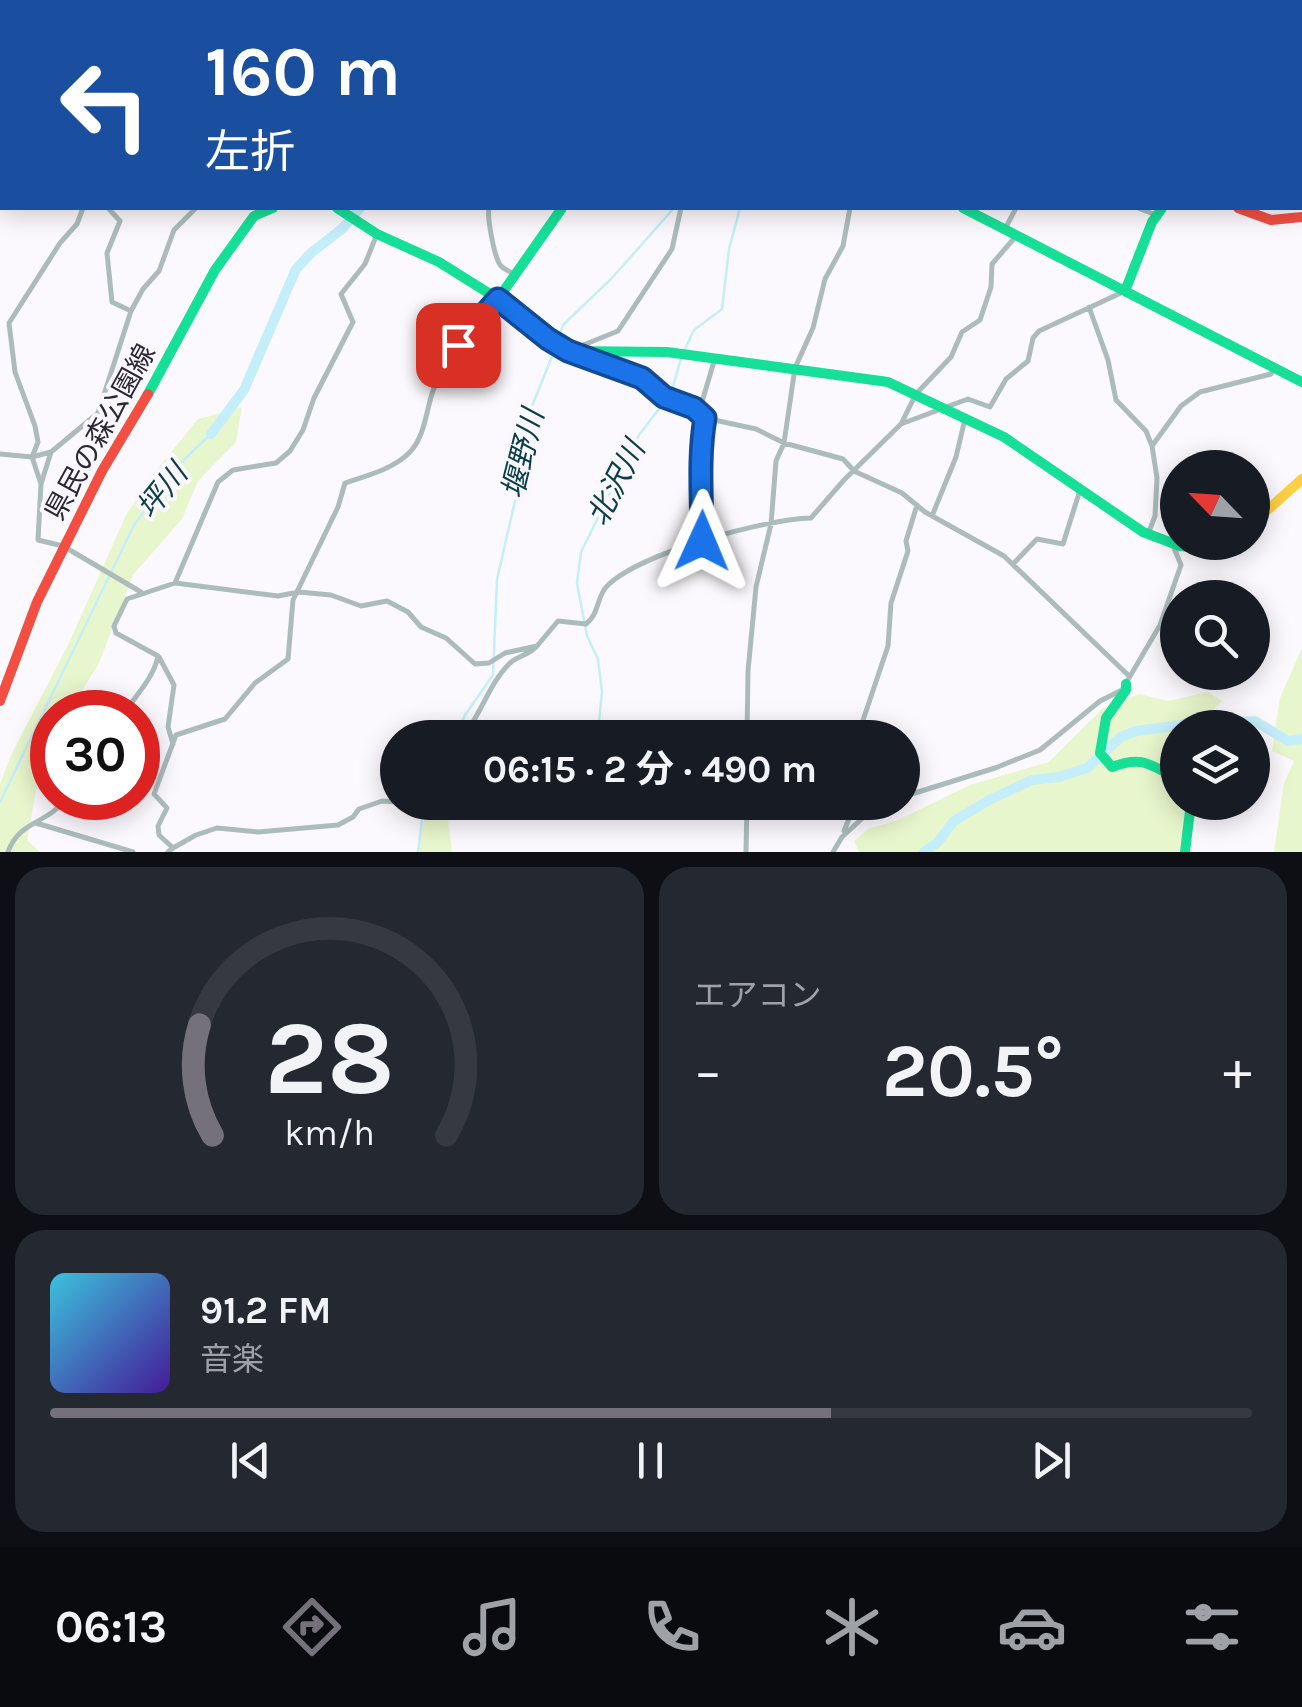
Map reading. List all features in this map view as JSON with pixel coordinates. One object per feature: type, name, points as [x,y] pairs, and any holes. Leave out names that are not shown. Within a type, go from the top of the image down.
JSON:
[{"type":"street","points":[[41,484],[32,457],[38,442],[16,372],[10,323],[60,243],[77,224],[82,210]]},
{"type":"street","points":[[110,210],[120,221],[107,253],[112,302],[131,311]]},
{"type":"street","points":[[0,454],[32,457],[51,452],[98,414],[131,311],[159,270],[174,230],[194,210]]},
{"type":"street","points":[[251,210],[259,214]]},
{"type":"street","name":"県民の森公園線","points":[[1,693],[63,546],[202,292],[246,225],[269,210]]},
{"type":"street","points":[[340,210],[374,232],[439,262],[561,346],[642,378],[667,398],[702,415],[843,459],[854,471],[902,493],[932,516],[962,530],[1013,564],[1127,680]]},
{"type":"street","points":[[489,210],[499,265],[516,275]]},
{"type":"street","points":[[380,802],[358,809],[338,825],[258,832],[217,828],[171,850],[158,835],[167,808],[154,794],[176,735],[225,719],[255,683],[288,659],[293,600],[346,483],[379,472],[410,453],[422,429],[434,387],[458,345],[498,299],[561,210]]},
{"type":"street","points":[[561,346],[618,331],[672,249],[681,210]]},
{"type":"street","points":[[747,720],[756,588],[770,524],[776,461],[784,443],[795,368],[813,328],[825,278],[843,246],[850,210]]},
{"type":"street","points":[[967,210],[1302,382]]},
{"type":"street","points":[[1006,229],[1015,210]]},
{"type":"street","points":[[1244,210],[1271,220],[1302,217]]},
{"type":"street","points":[[900,424],[968,399],[990,406],[1006,378],[1028,361],[1040,331],[1124,291],[1159,212]]},
{"type":"street","points":[[175,582],[218,482],[233,470],[276,462],[304,430],[314,398],[352,322],[341,294],[365,264],[374,232]]},
{"type":"street","points":[[477,720],[511,661],[530,653],[558,621],[584,623],[596,616],[602,591],[621,574],[702,541],[788,518],[811,518],[900,424],[916,394],[951,357],[962,332],[980,320],[991,287],[992,264],[1017,235]]},
{"type":"street","points":[[1089,306],[1108,360],[1116,400],[1146,431],[1152,446],[1157,478],[1155,516],[1148,534]]},
{"type":"street","points":[[561,346],[715,357],[869,377],[916,394],[1004,438],[1160,539]]},
{"type":"street","points":[[702,541],[702,415],[715,357]]},
{"type":"street","points":[[1152,446],[1181,406],[1200,392],[1271,374],[1275,368]]},
{"type":"street","points":[[932,516],[956,457],[965,419]]},
{"type":"street","points":[[51,452],[41,484],[38,540],[63,546],[141,592]]},
{"type":"street","points":[[1270,507],[1302,478]]},
{"type":"street","points":[[1013,564],[1037,539],[1063,544],[1080,490]]},
{"type":"street","points":[[863,720],[888,646],[891,604],[917,505]]},
{"type":"street","points":[[920,791],[1040,750],[1127,680],[1160,625],[1181,565],[1179,560]]},
{"type":"street","points":[[173,744],[168,727],[174,686],[158,656],[116,633],[114,626],[127,599],[175,582],[278,596],[299,592],[331,595],[361,606],[388,601],[408,612],[420,627],[446,638],[475,664],[490,663],[505,653],[536,646]]},
{"type":"street","points":[[139,690],[155,672],[158,656]]},
{"type":"street","points":[[1127,680],[1126,690],[1112,704],[1105,719],[1100,753],[1117,768],[1142,760],[1160,769]]},
{"type":"street","points":[[8,852],[22,829],[40,820]]},
{"type":"street","points":[[746,852],[747,820]]},
{"type":"street","points":[[833,852],[848,820]]},
{"type":"street","points":[[842,837],[860,820]]},
{"type":"street","points":[[1185,852],[1189,820]]},
{"type":"street","points":[[36,823],[133,852]]},
{"type":"green space","points":[[242,407],[236,442],[198,481],[182,519],[133,575],[99,663],[82,690],[45,690],[126,515],[198,419]]},
{"type":"green space","points":[[1302,648],[1302,852],[1274,852],[1284,783],[1294,761],[1272,751],[1280,698]]},
{"type":"green space","points":[[1208,692],[1222,701],[1213,710],[1160,710],[1160,820],[1194,820],[1180,852],[859,852],[854,841],[868,829],[898,820],[920,820],[920,809],[970,785],[1049,762],[1102,709],[1139,694],[1168,701]]},
{"type":"green space","points":[[30,718],[31,820],[27,840],[40,852],[0,852],[0,784]]},
{"type":"green space","points":[[424,820],[448,820],[452,852],[417,852]]},
{"type":"waterway","name":"坪川","points":[[211,434],[244,390],[296,269],[358,210]]},
{"type":"waterway","name":"堰野川","points":[[558,341],[563,325],[612,278],[672,210]]},
{"type":"waterway","name":"北沢川","points":[[684,351],[694,330],[722,309],[729,249],[739,210]]},
{"type":"waterway","name":"堰野川","points":[[463,720],[493,675],[497,579],[519,484],[520,446],[555,349]]},
{"type":"waterway","name":"北沢川","points":[[599,720],[602,692],[598,659],[587,636],[577,583],[581,552],[639,435],[671,393],[681,359]]},
{"type":"waterway","name":"坪川","points":[[0,802],[133,527],[173,470],[211,434]]},
{"type":"waterway","points":[[924,852],[937,843],[954,821],[989,800],[1032,780],[1087,768],[1121,737],[1136,731],[1202,718],[1221,723],[1255,721],[1288,741],[1302,739]]},
{"type":"waterway","name":"堰野川","points":[[418,852],[422,820]]},
{"type":"traffic: fast","points":[[148,394],[215,270],[254,216],[268,210]]},
{"type":"traffic: fast","points":[[340,210],[377,234],[439,262],[498,299],[568,351],[667,352],[888,382],[1004,437],[1143,532],[1160,538]]},
{"type":"traffic: fast","points":[[498,299],[561,210]]},
{"type":"traffic: fast","points":[[967,210],[1302,382]]},
{"type":"traffic: fast","points":[[1125,291],[1152,222],[1161,210]]},
{"type":"traffic: fast","points":[[1126,684],[1126,690],[1106,718],[1100,753],[1112,767],[1139,762],[1160,770]]},
{"type":"traffic: fast","points":[[1185,852],[1189,820]]},
{"type":"traffic: slow","points":[[1270,508],[1302,479]]},
{"type":"traffic: jam","points":[[1244,210],[1271,220],[1302,217]]},
{"type":"traffic: jam","points":[[0,701],[37,602],[102,471],[148,394]]},
{"type":"route","points":[[458,345],[498,299],[568,351],[642,378],[664,397],[694,408],[705,418],[699,466],[703,484],[702,541]]}]
